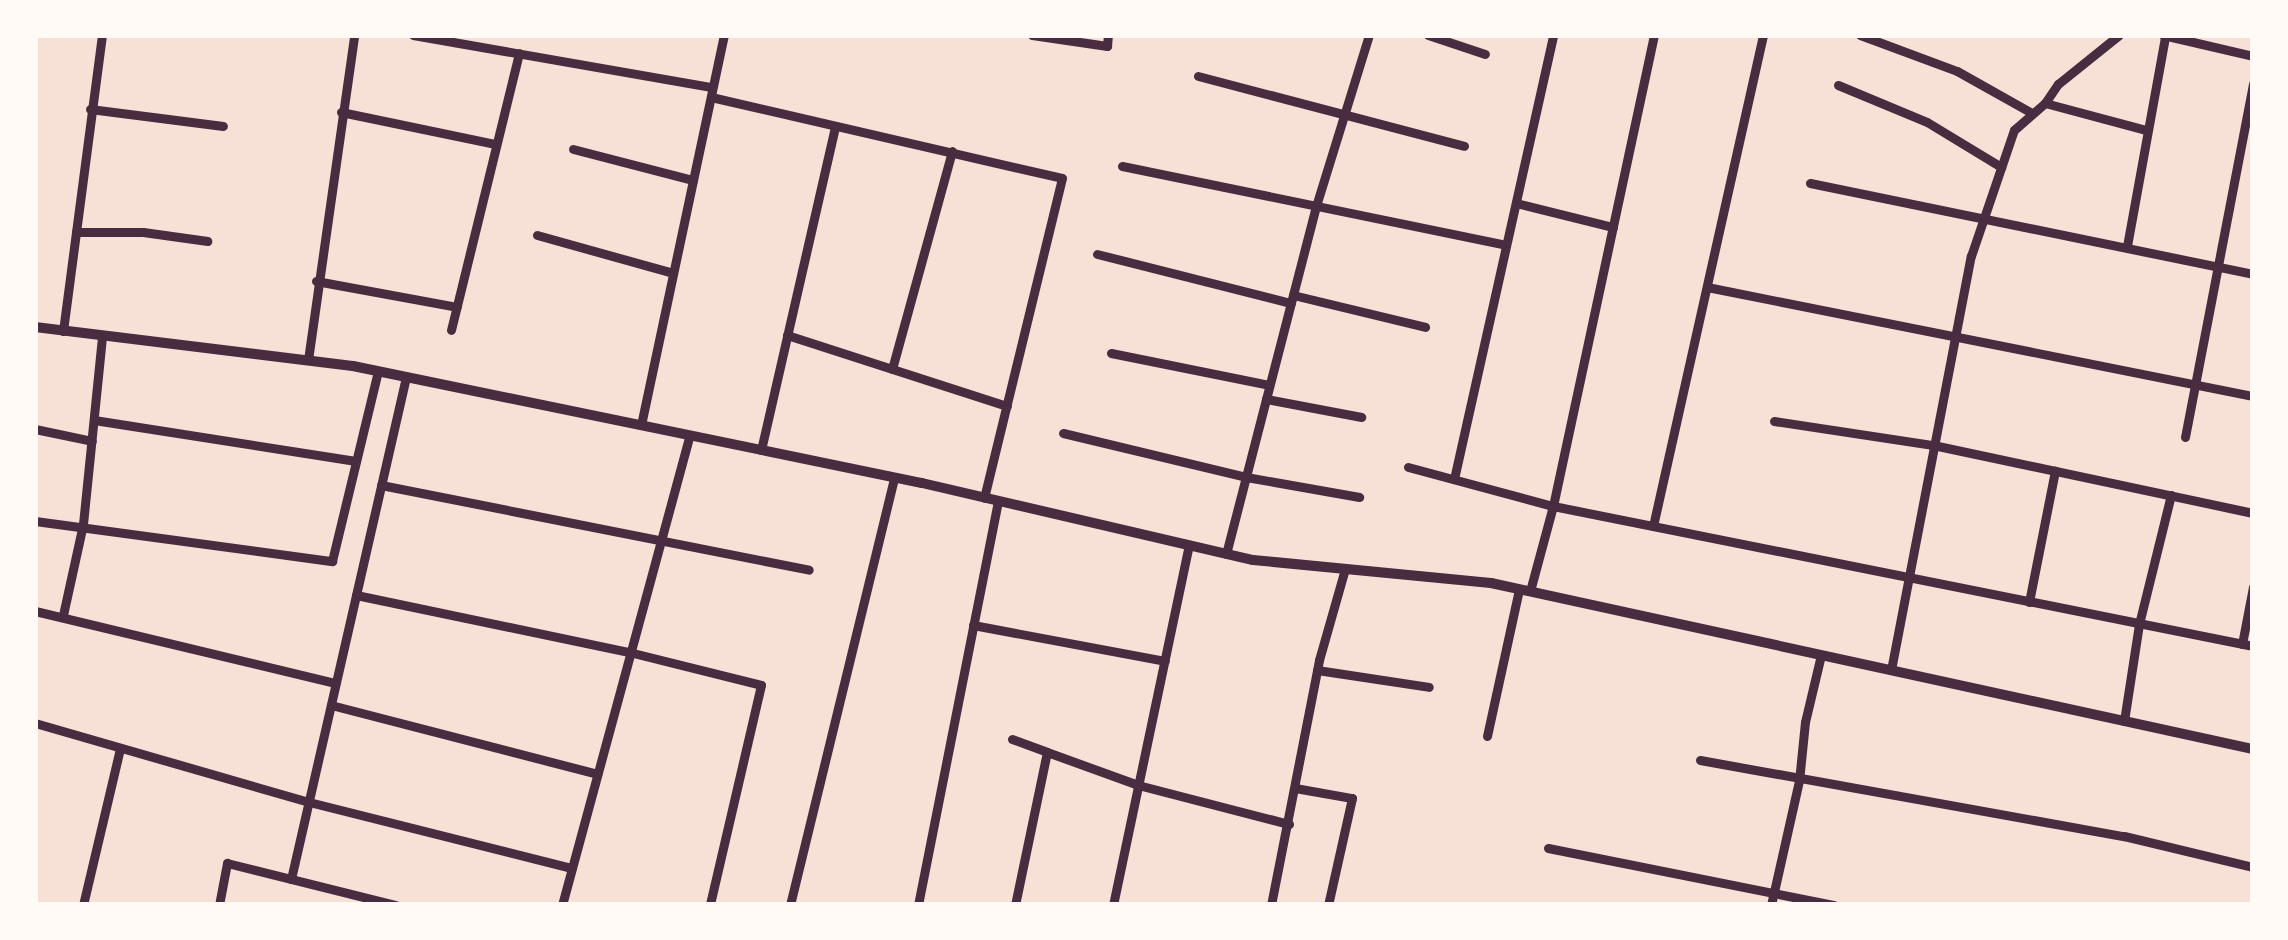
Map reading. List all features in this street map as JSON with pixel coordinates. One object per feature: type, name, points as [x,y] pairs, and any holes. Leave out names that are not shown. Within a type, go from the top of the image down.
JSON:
[{"type":"street","points":[[62,331],[102,35]]},
{"type":"street","points":[[308,360],[316,281],[354,35]]},
{"type":"street","points":[[413,35],[712,92],[835,126],[1062,178],[984,498]]},
{"type":"street","points":[[641,426],[724,35]]},
{"type":"street","points":[[1032,35],[1107,46],[1108,35]]},
{"type":"street","points":[[1226,554],[1316,206],[1369,35]]},
{"type":"street","points":[[1428,35],[1485,54]]},
{"type":"street","points":[[1454,479],[1553,35]]},
{"type":"street","points":[[1486,736],[1524,590],[1554,506],[1654,35]]},
{"type":"street","points":[[1654,526],[1763,35]]},
{"type":"street","points":[[1860,35],[1957,71],[2030,112]]},
{"type":"street","points":[[1891,670],[1971,256],[2014,130],[2045,102],[2058,84],[2119,35]]},
{"type":"street","points":[[2128,246],[2163,35],[2253,56]]},
{"type":"street","points":[[452,330],[518,53]]},
{"type":"street","points":[[1198,76],[1464,146]]},
{"type":"street","points":[[2184,436],[2253,83]]},
{"type":"street","points":[[1838,85],[1927,122],[2001,167]]},
{"type":"street","points":[[2045,102],[2146,130]]},
{"type":"street","points":[[90,109],[223,126]]},
{"type":"street","points":[[341,112],[496,144]]},
{"type":"street","points":[[760,450],[835,126]]},
{"type":"street","points":[[573,148],[693,180]]},
{"type":"street","points":[[892,369],[952,151]]},
{"type":"street","points":[[1122,166],[1506,246]]},
{"type":"street","points":[[1810,183],[2253,274]]},
{"type":"street","points":[[1516,202],[1613,227]]},
{"type":"street","points":[[76,232],[142,232],[207,241]]},
{"type":"street","points":[[537,235],[673,273]]},
{"type":"street","points":[[1097,254],[1425,326]]},
{"type":"street","points":[[316,281],[457,307]]},
{"type":"street","points":[[1707,287],[1955,340],[2253,396]]},
{"type":"street","points":[[35,328],[378,371],[894,478],[1226,554],[1524,590],[2253,749]]},
{"type":"street","points":[[787,335],[1007,406]]},
{"type":"street","points":[[63,615],[84,524],[102,336]]},
{"type":"street","points":[[1111,352],[1269,386]]},
{"type":"street","points":[[35,522],[84,524],[332,561],[378,371]]},
{"type":"street","points":[[292,879],[406,377]]},
{"type":"street","points":[[1266,398],[1361,417]]},
{"type":"street","points":[[94,420],[356,461]]},
{"type":"street","points":[[1774,421],[1933,444],[2253,512]]},
{"type":"street","points":[[35,429],[92,442]]},
{"type":"street","points":[[1063,432],[1246,477],[1359,497]]},
{"type":"street","points":[[562,905],[690,435]]},
{"type":"street","points":[[1408,467],[1554,506],[2247,645],[2253,586]]},
{"type":"street","points":[[2029,602],[2055,470]]},
{"type":"street","points":[[790,905],[894,478]]},
{"type":"street","points":[[381,485],[809,570]]},
{"type":"street","points":[[2124,721],[2139,624],[2170,495]]},
{"type":"street","points":[[918,905],[998,501]]},
{"type":"street","points":[[1113,905],[1189,546]]},
{"type":"street","points":[[1271,905],[1317,670],[1345,569]]},
{"type":"street","points":[[356,595],[628,652],[760,686],[710,905]]},
{"type":"street","points":[[35,611],[336,683]]},
{"type":"street","points":[[973,625],[1165,661]]},
{"type":"street","points":[[1772,900],[1799,781],[1805,722],[1821,655]]},
{"type":"street","points":[[1317,670],[1429,687]]},
{"type":"street","points":[[331,704],[597,774]]},
{"type":"street","points":[[35,723],[309,802],[572,868]]},
{"type":"street","points":[[1012,739],[1138,785],[1288,824]]},
{"type":"street","points":[[83,905],[120,748]]},
{"type":"street","points":[[1014,905],[1047,752]]},
{"type":"street","points":[[1700,760],[1799,781],[1884,792],[2124,836],[2253,867]]},
{"type":"street","points":[[1295,788],[1352,798],[1328,905]]},
{"type":"street","points":[[1548,848],[1772,900],[1834,905]]},
{"type":"street","points":[[218,905],[226,863],[361,901],[396,905]]}]
